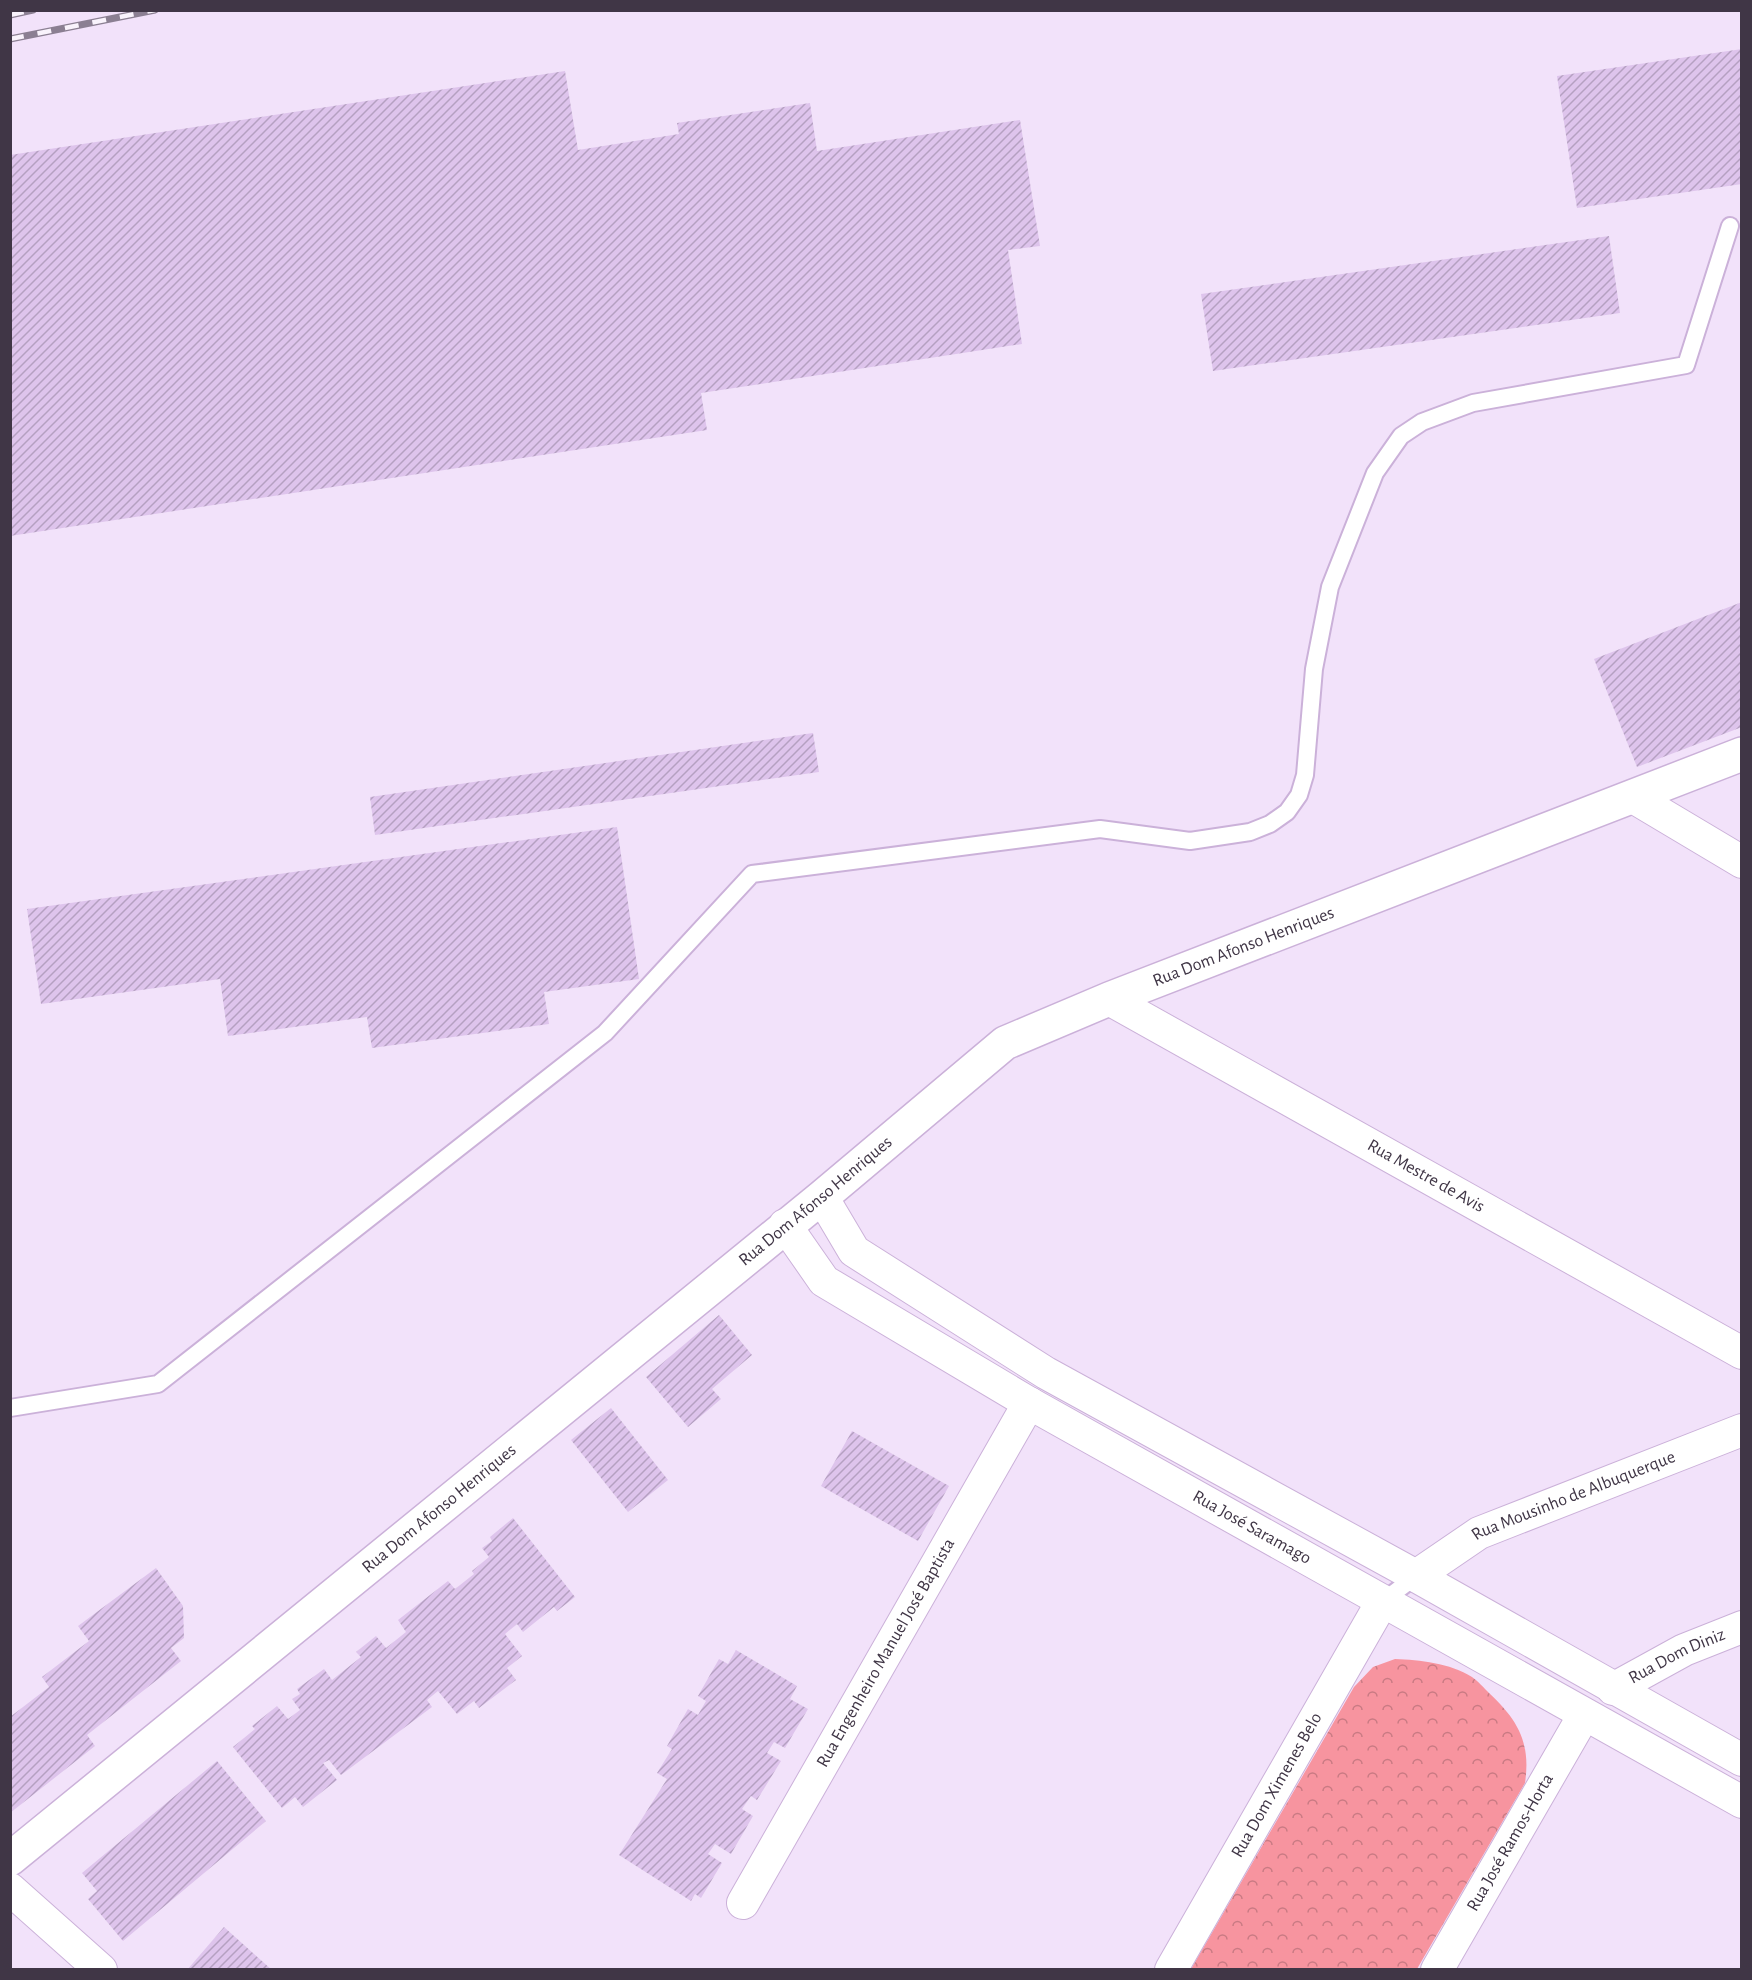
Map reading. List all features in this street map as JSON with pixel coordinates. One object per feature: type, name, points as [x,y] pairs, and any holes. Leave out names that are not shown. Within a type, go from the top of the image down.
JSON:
[{"type":"street","name":"Rua Dom Afonso Henriques","points":[[10,1859],[822,1197],[1005,1042],[1109,999],[1742,754]]},
{"type":"street","points":[[1633,797],[1742,862]]},
{"type":"street","name":"Rua Mestre de Avis","points":[[1109,999],[1742,1353]]},
{"type":"street","name":"Rua José Saramago","points":[[822,1197],[854,1251],[1037,1388],[1382,1602],[1742,1802]]},
{"type":"street","name":"Rua José Saramago","points":[[785,1226],[824,1281],[1416,1576],[1742,1760]]},
{"type":"street","name":"Rua Engenheiro Manuel José Baptista","points":[[743,1904],[1037,1388]]},
{"type":"street","name":"Rua Mousinho de Albuquerque","points":[[1416,1576],[1479,1533],[1742,1430]]},
{"type":"street","name":"Rua Dom Ximenes Belo","points":[[1171,1970],[1382,1602]]},
{"type":"street","name":"Rua Dom Diniz","points":[[1613,1689],[1684,1650],[1742,1627]]},
{"type":"street","name":"Rua José Ramos-Horta","points":[[1437,1970],[1584,1715]]},
{"type":"street","points":[[10,1888],[101,1970]]},
{"type":"lane","points":[[10,1408],[158,1384],[605,1034],[752,874],[1100,829],[1190,841],[1250,832],[1287,812],[1299,795],[1305,775],[1314,669],[1330,587],[1365,494],[1387,453],[1401,436],[1445,411],[1508,396],[1686,365],[1730,226]]},
{"type":"lane","points":[[1382,1602],[1416,1576]]},
{"type":"lane","points":[[1584,1715],[1613,1689]]},
{"type":"green space","points":[[1395,1659],[1445,1665],[1474,1679],[1499,1703],[1515,1723],[1524,1744],[1526,1756],[1525,1783],[1417,1969],[1191,1969],[1354,1687],[1373,1667]]},
{"type":"building","points":[[1742,49],[1742,184],[1577,208],[1557,76]]},
{"type":"building","points":[[565,71],[578,150],[679,134],[677,123],[810,103],[817,151],[1020,120],[1040,246],[1008,250],[1022,344],[701,393],[707,430],[10,536],[10,155]]},
{"type":"building","points":[[1609,236],[1620,313],[1213,371],[1201,294]]},
{"type":"building","points":[[1742,602],[1742,727],[1637,767],[1594,659]]},
{"type":"building","points":[[813,733],[819,772],[375,835],[370,797]]},
{"type":"building","points":[[617,827],[639,979],[544,992],[549,1024],[372,1048],[367,1017],[228,1036],[220,979],[41,1004],[27,909]]},
{"type":"building","points":[[719,1315],[752,1355],[712,1389],[721,1399],[688,1427],[646,1377]]},
{"type":"building","points":[[611,1408],[668,1480],[628,1512],[571,1440]]},
{"type":"building","points":[[852,1431],[949,1486],[918,1541],[821,1486]]},
{"type":"building","points":[[513,1518],[575,1597],[557,1611],[554,1607],[523,1632],[517,1624],[505,1634],[522,1656],[507,1668],[516,1680],[479,1708],[474,1701],[457,1714],[438,1691],[427,1700],[432,1707],[341,1775],[329,1760],[323,1763],[337,1780],[303,1807],[295,1797],[282,1808],[233,1747],[255,1729],[252,1726],[277,1706],[288,1719],[300,1710],[292,1699],[300,1694],[297,1689],[324,1669],[332,1680],[361,1657],[356,1652],[376,1636],[386,1648],[406,1632],[398,1620],[448,1581],[455,1589],[474,1574],[472,1571],[489,1557],[482,1548],[492,1541],[490,1537]]},
{"type":"building","points":[[156,1568],[183,1606],[184,1638],[171,1648],[181,1661],[87,1735],[95,1746],[10,1813],[10,1717],[49,1687],[42,1677],[89,1641],[78,1626]]},
{"type":"building","points":[[736,1650],[797,1686],[790,1699],[808,1709],[785,1748],[774,1742],[767,1753],[781,1761],[757,1800],[751,1796],[742,1809],[753,1816],[731,1854],[715,1844],[708,1854],[722,1863],[701,1898],[695,1894],[691,1901],[619,1855],[667,1779],[657,1773],[672,1749],[667,1746],[688,1709],[698,1715],[706,1701],[698,1696],[719,1659],[728,1664]]},
{"type":"building","points":[[217,1761],[266,1821],[123,1941],[88,1899],[97,1891],[82,1873]]},
{"type":"building","points":[[224,1927],[272,1970],[187,1970]]},
{"type":"railway","points":[[10,15],[33,10]]},
{"type":"railway","points":[[10,39],[155,10]]}]
